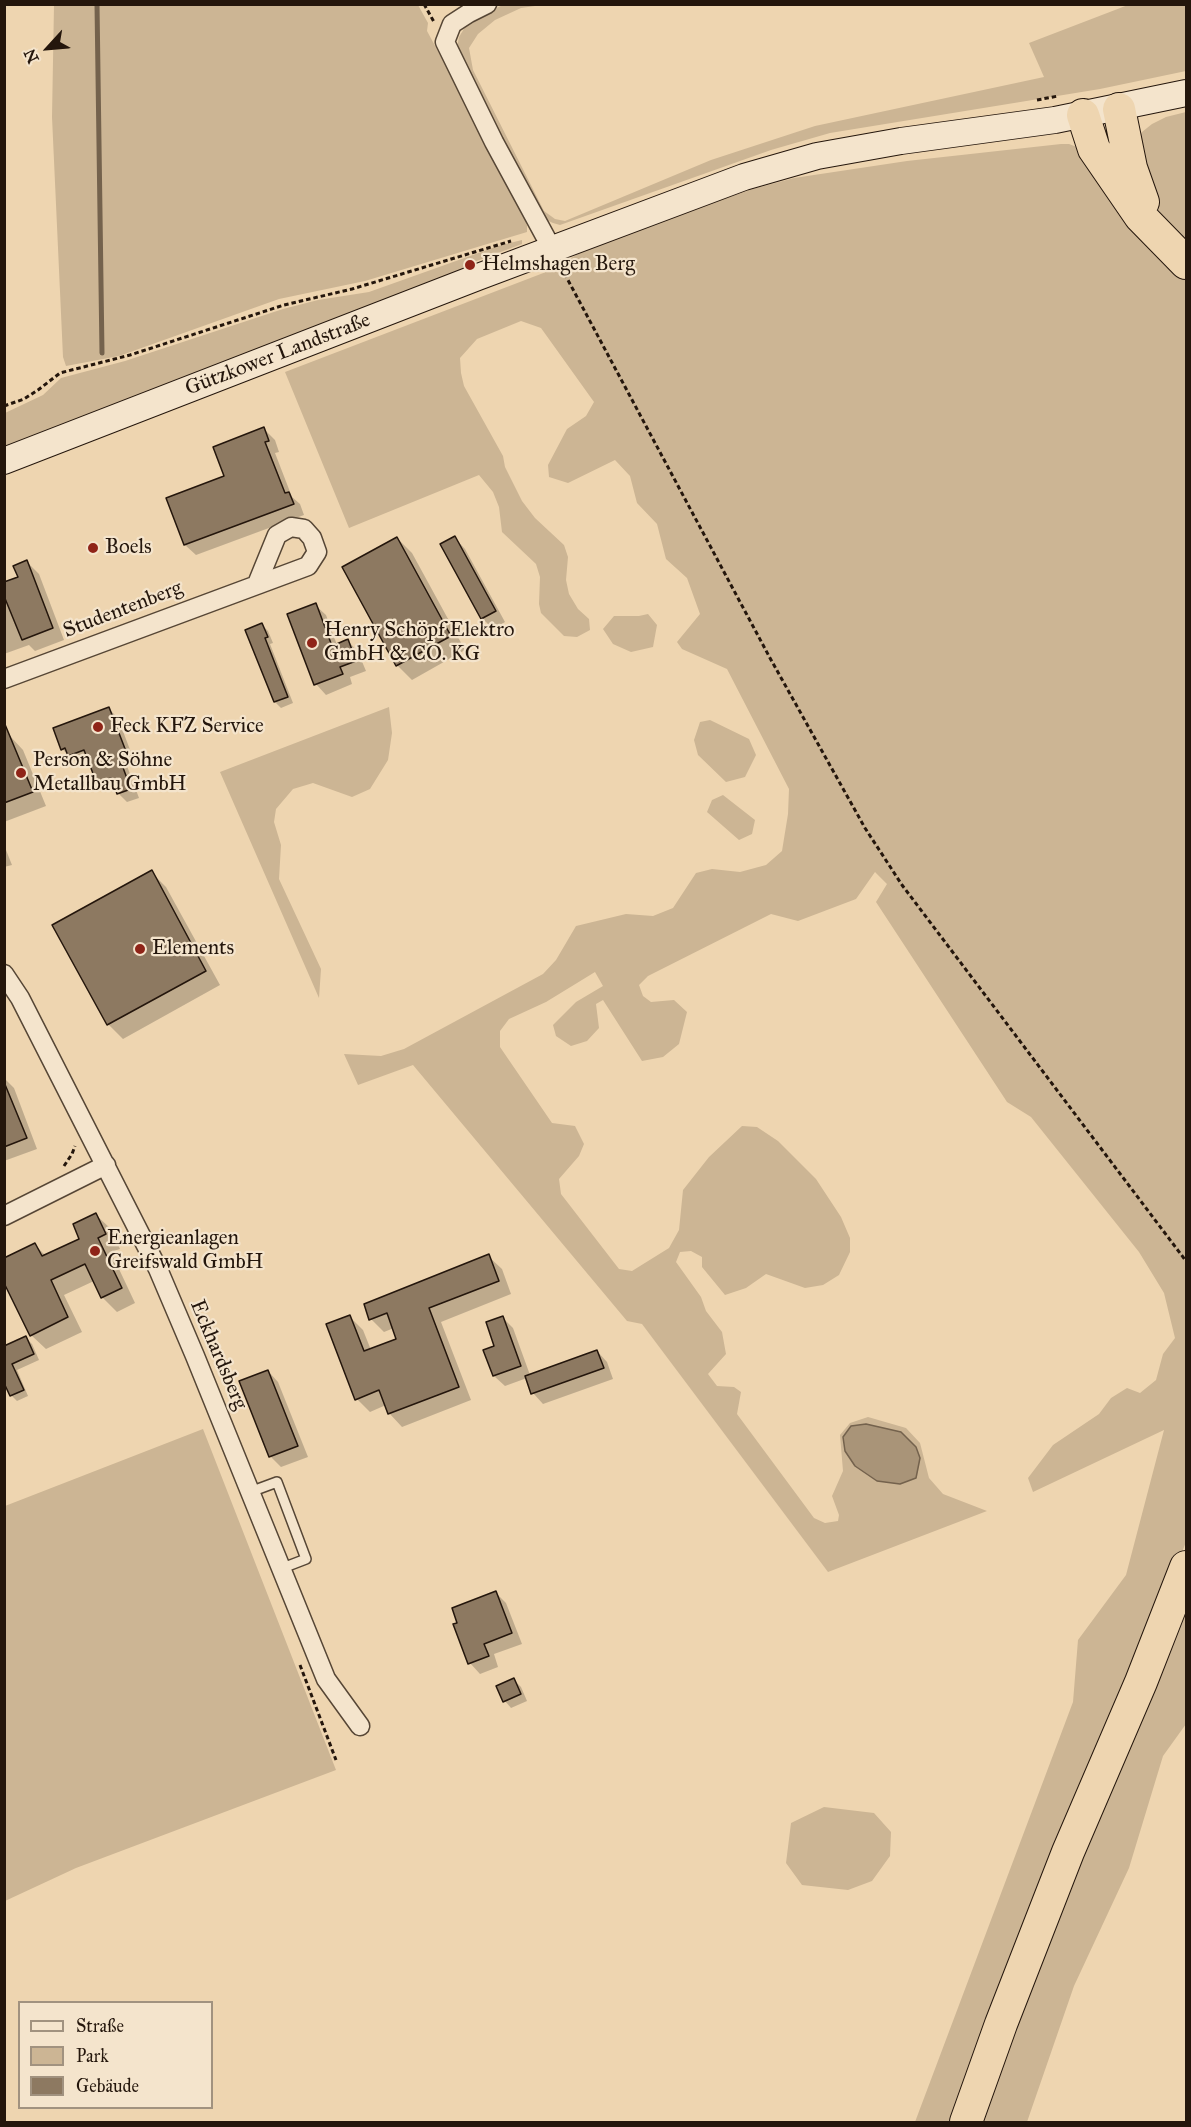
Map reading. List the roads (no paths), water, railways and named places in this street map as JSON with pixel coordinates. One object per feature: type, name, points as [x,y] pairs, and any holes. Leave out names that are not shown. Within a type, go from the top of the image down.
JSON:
[{"type":"highway","points":[[1119,108],[1124,141],[1147,212],[1180,256]]},
{"type":"highway","points":[[1083,115],[1094,149],[1112,176],[1140,216],[1180,256]]},
{"type":"highway","points":[[966,2122],[1001,2024],[1068,1852],[1141,1682],[1186,1567]]},
{"type":"main road","name":"Gützkower Landstraße","points":[[4,461],[547,240],[744,177],[817,156],[902,141],[1083,115],[1186,93]]},
{"type":"street","points":[[487,4],[452,24],[445,42],[494,142],[547,240]]},
{"type":"street","name":"Studentenberg","points":[[4,679],[257,584]]},
{"type":"street","name":"Eckhardsberg","points":[[4,974],[20,998],[99,1168],[158,1269],[326,1679],[360,1726]]},
{"type":"street","points":[[4,1216],[99,1168]]},
{"type":"lane","points":[[250,1492],[277,1482],[306,1559],[280,1569]]},
{"type":"waterway","points":[[97,4],[102,353]]},
{"type":"place","name":"Helmshagen Berg","points":[[470,265]]},
{"type":"place","name":"Boels","points":[[93,548]]},
{"type":"place","name":"Henry Schöpf Elektro GmbH & CO. KG","points":[[312,643]]},
{"type":"place","name":"Feck KFZ Service","points":[[98,727]]},
{"type":"place","name":"Person & Söhne Metallbau GmbH","points":[[21,773]]},
{"type":"place","name":"Elements","points":[[140,949]]},
{"type":"place","name":"Energieanlagen Greifswald GmbH","points":[[95,1251]]}]
